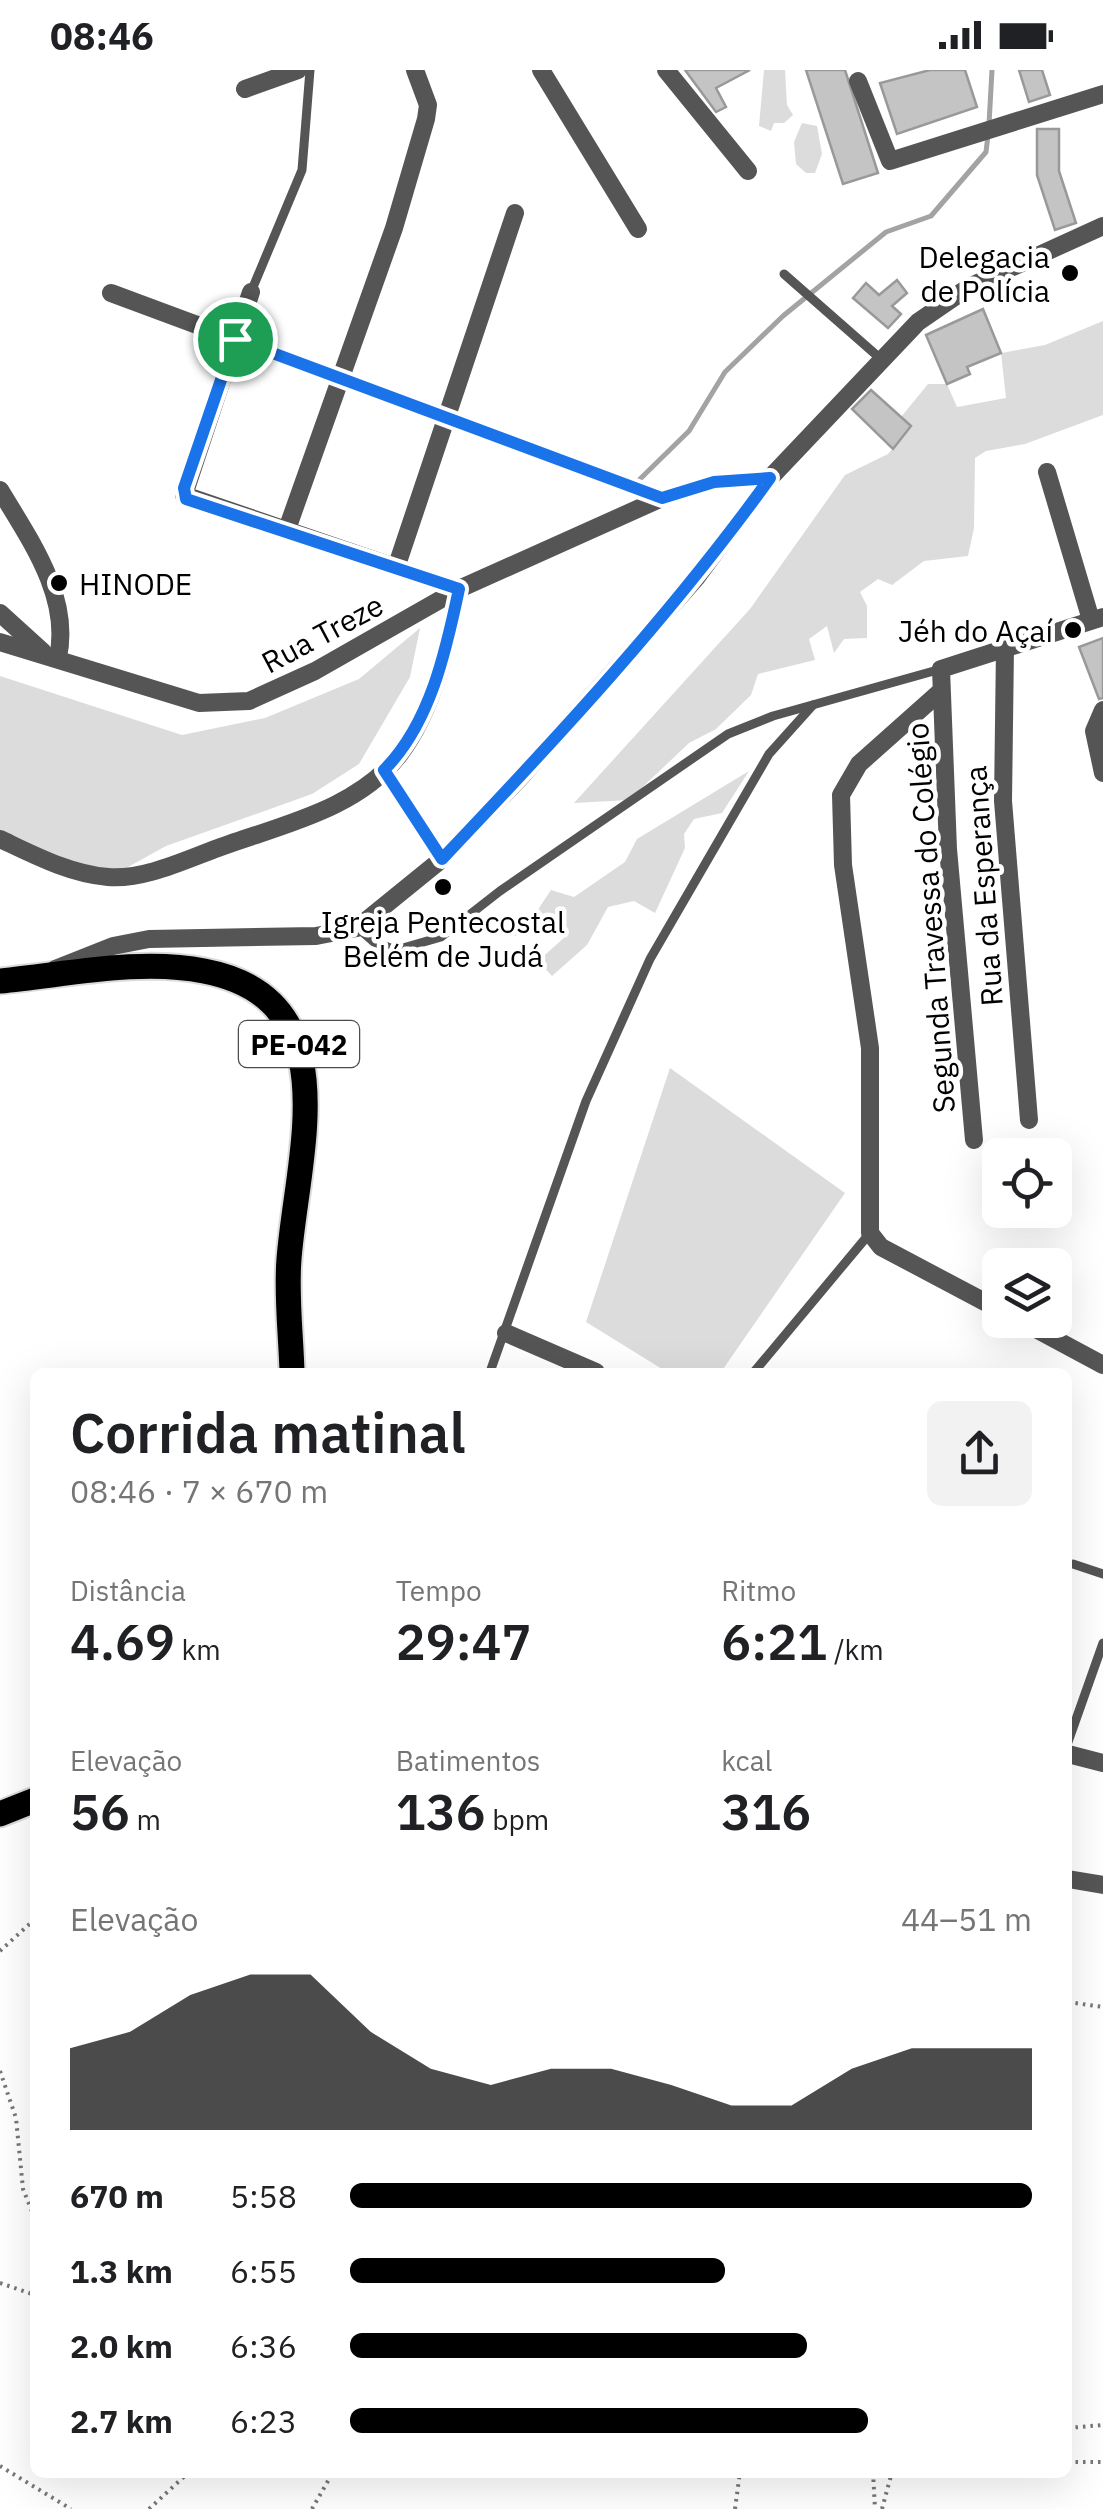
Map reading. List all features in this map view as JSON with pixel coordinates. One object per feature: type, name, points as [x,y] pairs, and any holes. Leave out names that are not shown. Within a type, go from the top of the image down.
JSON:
[{"type":"main road","name":"PE-042","points":[[0,981],[159,968],[204,971],[241,982],[267,998],[299,1041],[305,1069],[305,1126],[288,1263],[292,1368]]},
{"type":"main road","points":[[0,1814],[30,1802]]},
{"type":"street","points":[[245,89],[298,70]]},
{"type":"street","points":[[286,532],[394,228],[426,118],[428,104],[415,70]]},
{"type":"street","points":[[542,70],[638,229]]},
{"type":"street","points":[[666,70],[748,172]]},
{"type":"street","points":[[858,80],[890,161],[1103,94]]},
{"type":"street","points":[[396,568],[516,213]]},
{"type":"street","points":[[36,978],[76,958],[149,939],[316,936],[357,928],[442,859],[620,666],[723,544],[770,478],[931,311],[969,287],[1103,226]]},
{"type":"street","points":[[0,839],[91,875],[137,874],[294,823],[362,788],[401,753],[426,702],[448,643],[459,589],[186,499],[183,492],[252,292]]},
{"type":"street","points":[[112,293],[662,498]]},
{"type":"street","points":[[941,670],[1097,618],[1046,472]]},
{"type":"street","name":"Rua Treze","points":[[0,642],[198,704],[236,703],[302,678],[459,589],[662,498],[714,482],[770,478]]},
{"type":"street","points":[[0,490],[57,598],[63,633],[52,657],[0,613]]},
{"type":"street","name":"Rua da Esperança","points":[[1005,647],[1003,801],[1029,1120]]},
{"type":"street","name":"Segunda Travessa do Colégio","points":[[941,670],[948,849],[974,1140]]},
{"type":"street","points":[[941,691],[859,764],[842,796],[843,865],[870,1048],[870,1233],[881,1247],[982,1300]]},
{"type":"street","points":[[1103,710],[1094,731],[1103,773]]},
{"type":"street","points":[[384,770],[442,859]]},
{"type":"street","points":[[506,1333],[587,1368]]},
{"type":"street","points":[[1053,1338],[1103,1364]]},
{"type":"street","points":[[1072,1755],[1103,1764]]},
{"type":"street","points":[[1072,1880],[1103,1886]]},
{"type":"lane","points":[[252,292],[302,170],[310,70]]},
{"type":"lane","points":[[784,274],[882,360]]},
{"type":"lane","points":[[357,928],[374,942],[396,950],[441,938],[705,747],[773,716],[941,670]]},
{"type":"lane","points":[[492,1368],[586,1100],[650,959],[770,754],[814,705]]},
{"type":"lane","points":[[757,1368],[870,1233]]},
{"type":"lane","points":[[1073,1564],[1103,1574]]},
{"type":"lane","points":[[1072,1731],[1103,1643]]},
{"type":"path","points":[[0,1951],[30,1924]]},
{"type":"path","points":[[1072,2003],[1103,2007]]},
{"type":"path","points":[[0,2071],[16,2118],[24,2189],[30,2205]]},
{"type":"path","points":[[0,2283],[30,2293]]},
{"type":"path","points":[[1072,2428],[1103,2425]]},
{"type":"path","points":[[1072,2462],[1103,2462]]},
{"type":"path","points":[[0,2466],[71,2509]]},
{"type":"path","points":[[150,2509],[183,2478]]},
{"type":"path","points":[[312,2509],[330,2478]]},
{"type":"path","points":[[735,2509],[739,2478]]},
{"type":"path","points":[[874,2478],[879,2509]]},
{"type":"path","points":[[879,2509],[890,2478]]},
{"type":"shaded area","points":[[764,70],[785,70],[787,105],[793,115],[784,123],[774,123],[771,131],[759,126]]},
{"type":"shaded area","points":[[802,123],[817,126],[822,154],[815,173],[806,173],[796,164],[794,142]]},
{"type":"shaded area","points":[[1103,321],[1103,415],[1025,444],[986,451],[975,458],[974,528],[968,556],[924,561],[892,585],[878,579],[860,592],[867,606],[867,638],[844,639],[834,653],[827,626],[809,639],[815,660],[758,674],[751,695],[716,729],[689,743],[629,800],[574,803],[750,609],[845,475],[888,454],[911,427],[901,417],[928,384],[947,384],[957,407],[1006,398],[1001,353],[1045,345]]},
{"type":"shaded area","points":[[420,628],[410,677],[359,764],[312,794],[166,846],[108,878],[0,834],[0,676],[182,735],[265,718],[359,679]]},
{"type":"shaded area","points":[[749,771],[722,813],[694,819],[684,834],[685,848],[655,913],[634,901],[608,907],[587,945],[552,976],[538,961],[566,936],[555,916],[516,936],[505,930],[533,917],[551,890],[574,897],[625,862],[637,839]]},
{"type":"shaded area","points":[[670,1068],[845,1193],[724,1368],[661,1368],[586,1322]]},
{"type":"building","points":[[685,70],[750,70],[716,88],[726,107],[716,112]]},
{"type":"building","points":[[806,70],[845,70],[878,173],[843,184]]},
{"type":"building","points":[[930,70],[965,70],[977,107],[897,134],[880,83]]},
{"type":"building","points":[[1019,70],[1042,70],[1050,95],[1029,102]]},
{"type":"building","points":[[1037,129],[1059,129],[1059,171],[1076,223],[1055,230],[1037,175]]},
{"type":"building","points":[[897,280],[907,293],[892,306],[901,314],[888,328],[853,298],[866,283],[879,295]]},
{"type":"building","points":[[983,309],[1001,353],[967,367],[970,374],[947,384],[926,335]]},
{"type":"building","points":[[871,390],[911,426],[893,449],[852,409]]},
{"type":"building","points":[[1103,638],[1103,698],[1099,699],[1079,647]]},
{"type":"waterway","points":[[989,124],[992,70]]},
{"type":"waterway","points":[[639,480],[689,431],[725,372],[783,316],[886,232],[931,216],[986,152],[988,135]]},
{"type":"place","name":"Delegacia de Polícia","points":[[1070,273]]},
{"type":"place","name":"HINODE","points":[[59,583]]},
{"type":"place","name":"Jéh do Açaí","points":[[1073,630]]},
{"type":"place","name":"Igreja Pentecostal Belém de Judá","points":[[443,887]]},
{"type":"route","points":[[235,339],[662,498],[714,482],[770,478],[697,577],[595,696],[442,859],[384,770],[401,753],[426,702],[448,643],[459,589],[186,499],[184,488],[235,339]]}]
